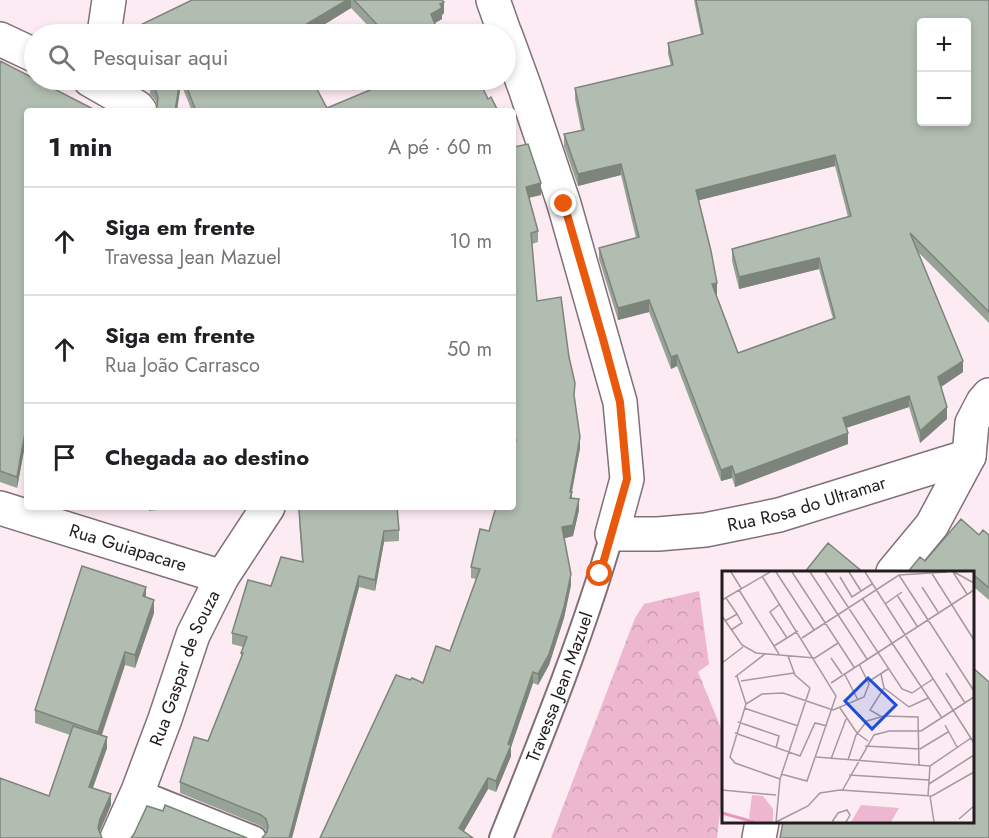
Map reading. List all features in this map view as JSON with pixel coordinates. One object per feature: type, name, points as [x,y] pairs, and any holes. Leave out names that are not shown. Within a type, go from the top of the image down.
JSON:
[{"type":"street","points":[[106,24],[110,0]]},
{"type":"street","points":[[493,0],[501,24]]},
{"type":"street","points":[[0,39],[24,50]]},
{"type":"street","points":[[516,64],[564,204],[620,402],[627,479],[612,534]]},
{"type":"street","points":[[110,90],[138,108]]},
{"type":"street","points":[[895,571],[979,465],[972,423],[989,395]]},
{"type":"street","name":"Rua Rosa do Ultramar","points":[[612,534],[658,534],[705,530],[779,515],[979,465]]},
{"type":"street","name":"Rua Guiapacare","points":[[0,508],[222,577]]},
{"type":"street","name":"Rua Gaspar de Souza","points":[[117,838],[138,791],[165,719],[193,635],[222,577],[266,510]]},
{"type":"street","points":[[759,838],[762,823]]},
{"type":"lane","name":"Travessa Jean Mazuel","points":[[501,838],[547,724],[612,534]]},
{"type":"lane","points":[[138,791],[255,838]]},
{"type":"green space","points":[[699,591],[709,664],[698,672],[722,731],[722,796],[717,838],[551,838],[635,618],[644,604]]},
{"type":"building","points":[[192,0],[347,0],[307,24],[142,24]]},
{"type":"building","points":[[354,0],[442,0],[444,2],[440,4],[442,8],[431,14],[435,24],[376,24]]},
{"type":"building","points":[[696,0],[989,0],[989,312],[910,233],[963,361],[938,377],[947,407],[920,431],[909,396],[843,418],[848,433],[735,475],[732,466],[721,470],[677,355],[671,357],[649,300],[618,308],[599,248],[639,237],[621,164],[578,174],[564,134],[584,130],[575,88],[673,65],[668,43],[703,34]],"holes":[[[835,155],[851,216],[732,249],[739,277],[819,258],[835,318],[738,353],[712,284],[717,283],[696,190]]]},
{"type":"building","points":[[0,61],[24,73],[24,90],[56,90],[91,108],[24,108],[24,438],[17,477],[0,471]]},
{"type":"building","points":[[155,90],[178,90],[175,108],[156,108],[158,97]]},
{"type":"building","points":[[188,90],[317,90],[327,108],[195,108]]},
{"type":"building","points":[[370,90],[484,90],[488,99],[491,97],[496,108],[327,108]]},
{"type":"building","points":[[528,144],[541,183],[526,187],[538,231],[531,233],[537,301],[561,297],[575,383],[574,395],[580,437],[570,498],[579,499],[573,525],[562,527],[571,574],[564,607],[549,654],[538,674],[533,672],[508,744],[511,745],[496,781],[488,778],[459,828],[473,838],[320,838],[396,675],[423,683],[436,646],[450,651],[480,569],[471,567],[480,529],[489,531],[495,510],[516,510],[516,147]]},
{"type":"building","points":[[299,510],[397,510],[399,530],[384,531],[375,580],[359,576],[289,838],[262,838],[268,826],[266,819],[261,815],[180,782],[194,737],[208,741],[243,653],[241,653],[247,637],[232,633],[248,580],[271,586],[281,557],[303,562]]},
{"type":"building","points":[[961,519],[979,535],[983,530],[989,535],[989,588],[974,577],[974,571],[909,571],[920,557],[925,561]]},
{"type":"building","points":[[828,543],[862,571],[806,571]]},
{"type":"building","points":[[82,566],[146,587],[143,596],[154,600],[135,655],[125,652],[98,732],[35,710]]},
{"type":"building","points":[[974,669],[989,682],[989,838],[780,838],[783,823],[974,823]]},
{"type":"building","points":[[73,726],[107,737],[89,787],[111,794],[98,828],[102,838],[0,838],[0,778],[49,796]]},
{"type":"building","points":[[165,805],[247,838],[131,838],[147,806],[163,811]]},
{"type":"route","points":[[564,204],[620,402],[627,479],[600,574]]}]
